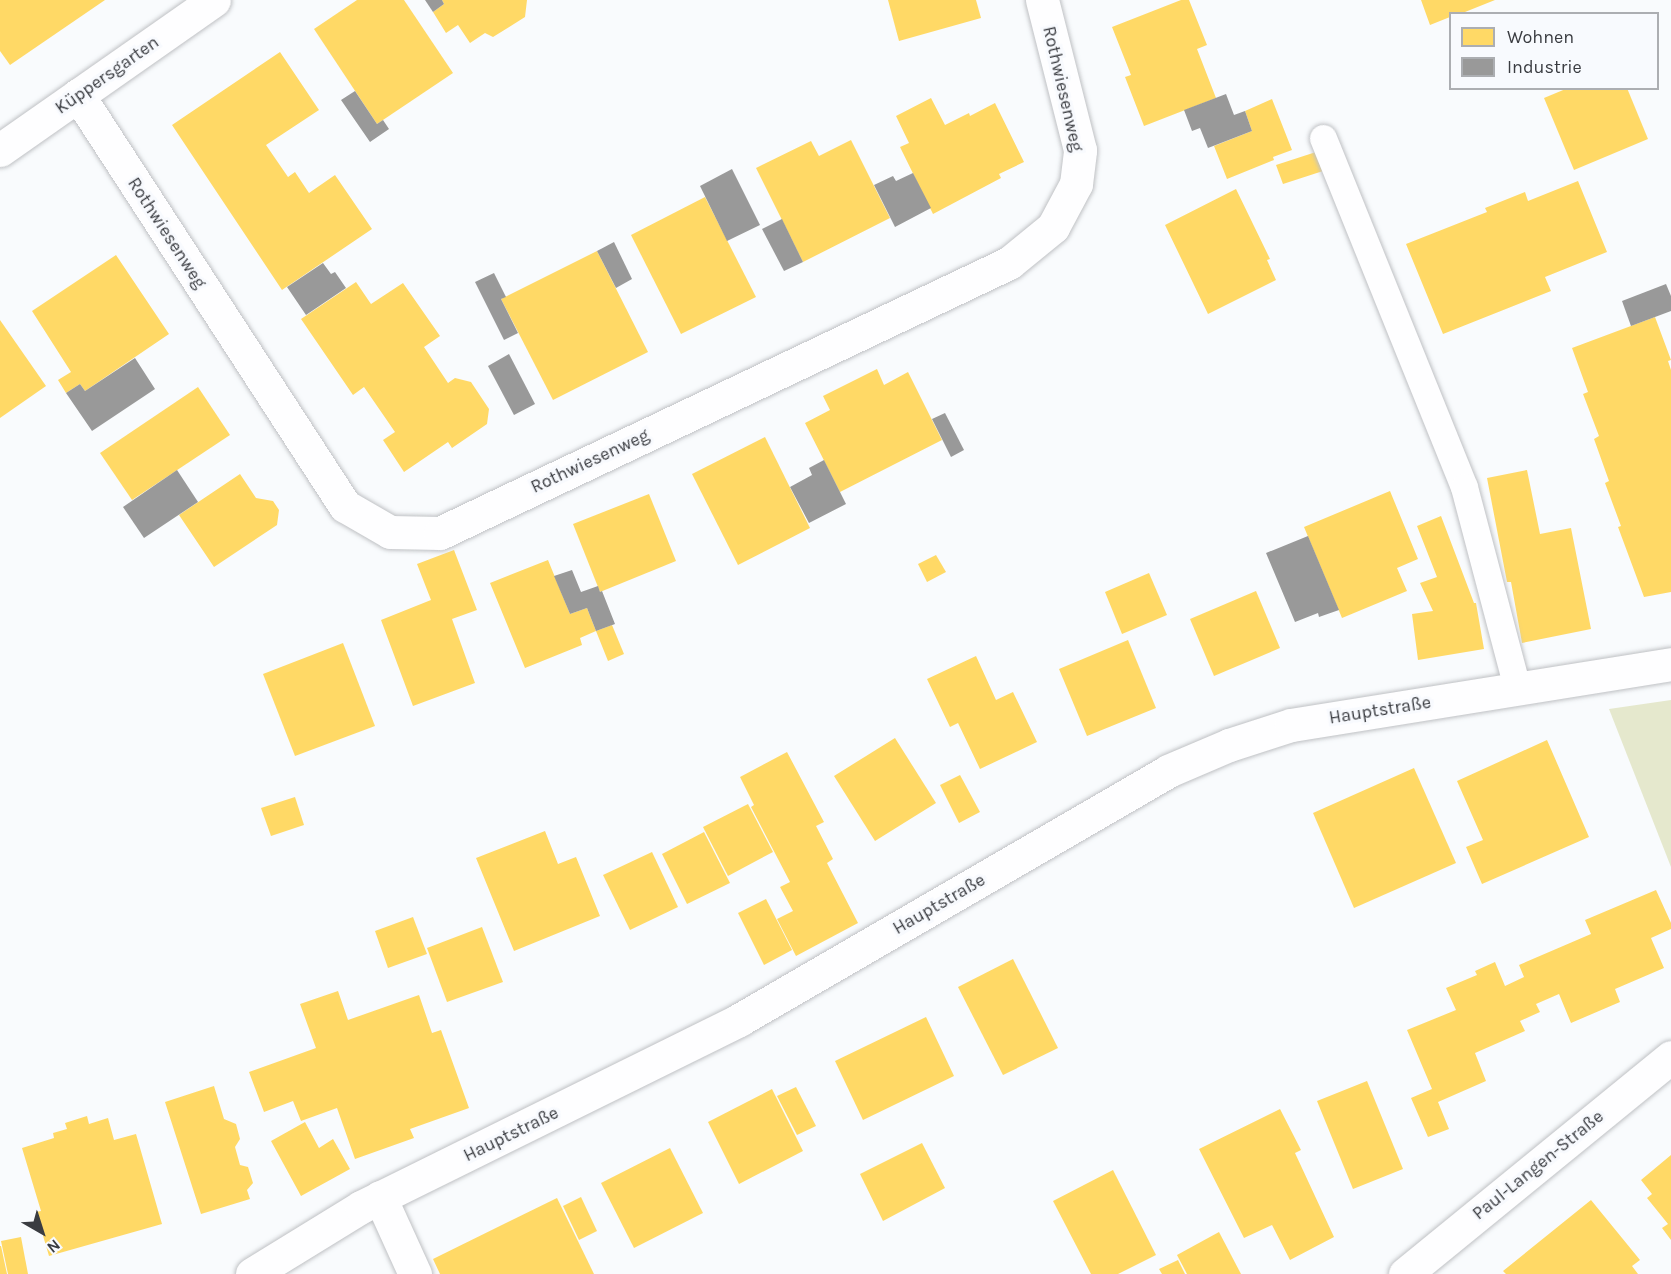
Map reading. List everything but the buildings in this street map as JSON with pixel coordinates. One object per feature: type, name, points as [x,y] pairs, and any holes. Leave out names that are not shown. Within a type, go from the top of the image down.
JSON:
[{"type":"street","name":"Küppersgarten","points":[[0,150],[214,0]]},
{"type":"street","name":"Rothwiesenweg","points":[[78,95],[345,506],[390,532],[440,533],[1009,263],[1053,227],[1076,184],[1080,150],[1042,0]]},
{"type":"street","name":"Hauptstraße","points":[[252,1274],[380,1197],[739,1020],[1168,771],[1229,745],[1291,725],[1671,664]]},
{"type":"street","name":"Paul-Langen-Straße","points":[[1405,1274],[1671,1057]]},
{"type":"street","points":[[380,1197],[415,1274]]},
{"type":"lane","points":[[1323,138],[1464,487],[1517,688]]},
{"type":"green space","points":[[1671,700],[1671,867],[1609,709]]}]
